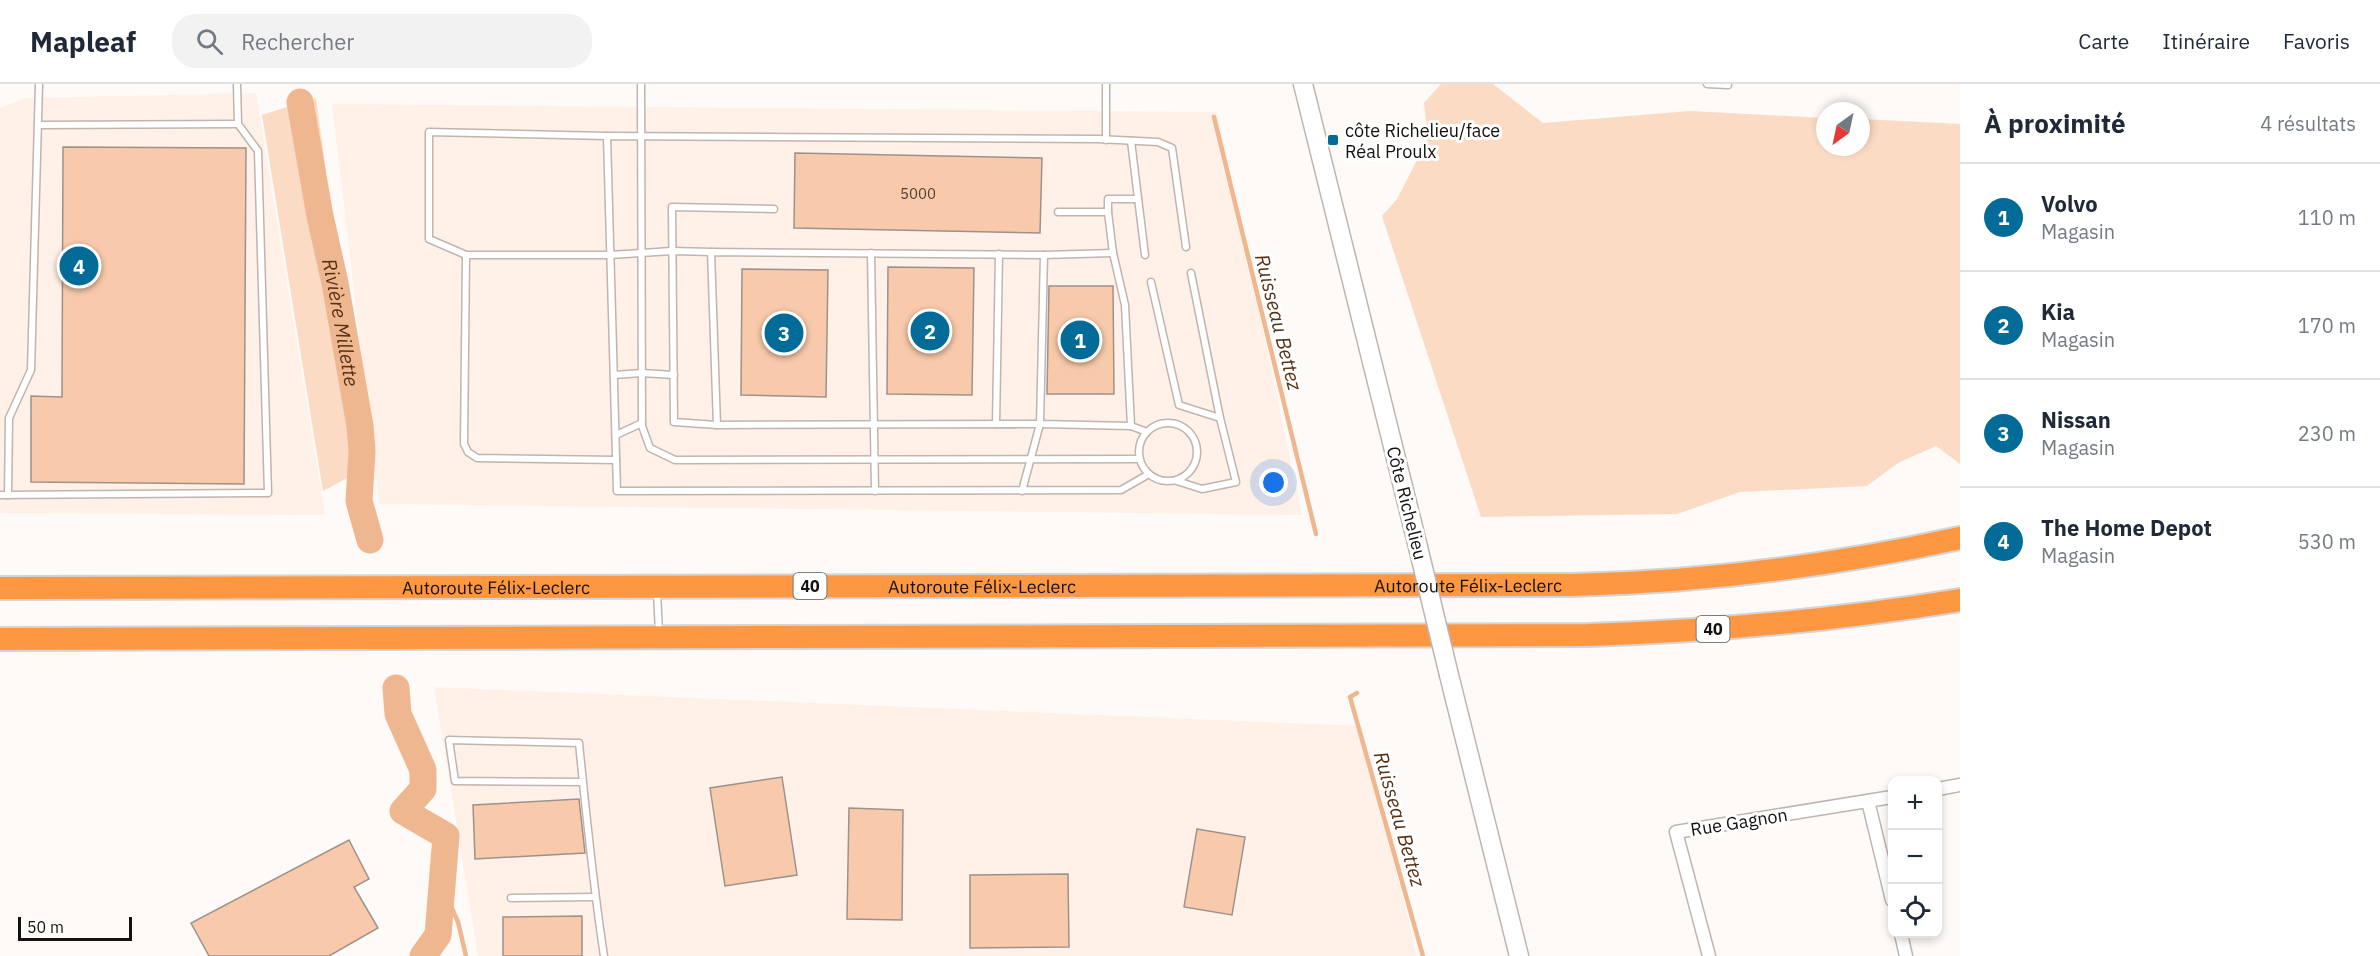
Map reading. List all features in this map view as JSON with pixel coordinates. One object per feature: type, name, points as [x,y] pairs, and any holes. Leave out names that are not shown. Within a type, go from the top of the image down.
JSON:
[{"type":"highway","name":"Autoroute Félix-Leclerc","points":[[0,588],[1621,584],[1716,577],[1798,567],[1958,538]]},
{"type":"highway","name":"40","points":[[0,639],[1589,635],[1673,632],[1809,621],[1960,600]]},
{"type":"street","name":"Côte Richelieu","points":[[1303,84],[1520,956]]},
{"type":"street","points":[[1942,788],[1960,785]]},
{"type":"street","name":"Rue Gagnon","points":[[1709,956],[1676,832],[1888,798]]},
{"type":"street","points":[[1868,801],[1889,884]]},
{"type":"street","points":[[1902,938],[1906,956]]},
{"type":"lane","points":[[8,495],[9,418],[31,370],[39,84]]},
{"type":"lane","points":[[0,495],[268,493],[258,151],[238,124],[237,84]]},
{"type":"lane","points":[[641,84],[642,423],[650,448],[675,460],[1140,459]]},
{"type":"lane","points":[[1106,84],[1106,140]]},
{"type":"lane","points":[[1707,84],[1728,85]]},
{"type":"lane","points":[[39,125],[238,124]]},
{"type":"lane","points":[[1113,252],[1044,255],[672,251],[610,255],[466,255],[429,239],[429,132],[1158,142],[1172,148],[1185,247]]},
{"type":"lane","points":[[607,136],[617,491],[1121,490],[1149,474]]},
{"type":"lane","points":[[1131,141],[1145,255]]},
{"type":"lane","points":[[1131,426],[1125,304],[1113,252],[1108,199],[1138,199]]},
{"type":"lane","points":[[774,209],[672,207],[674,422],[717,425],[1040,424],[1131,426],[1147,432]]},
{"type":"lane","points":[[1058,212],[1108,212]]},
{"type":"lane","points":[[711,252],[717,425]]},
{"type":"lane","points":[[871,253],[875,491]]},
{"type":"lane","points":[[996,424],[999,254]]},
{"type":"lane","points":[[466,255],[464,444],[468,452],[477,458],[616,460]]},
{"type":"lane","points":[[1023,490],[1040,424],[1044,255]]},
{"type":"lane","points":[[1177,481],[1193,470],[1197,460],[1196,441],[1183,426],[1163,423],[1147,432],[1142,440],[1140,459],[1149,474],[1167,482],[1177,481],[1202,489],[1236,482],[1220,418],[1191,273]]},
{"type":"lane","points":[[1151,282],[1179,405],[1220,418]]},
{"type":"lane","points":[[614,375],[642,373],[674,375]]},
{"type":"lane","points":[[616,435],[642,423]]},
{"type":"lane","points":[[657,587],[660,637]]},
{"type":"lane","points":[[582,782],[455,781],[449,740],[579,743],[595,897],[604,956]]},
{"type":"lane","points":[[511,898],[595,897]]},
{"type":"shaded area","points":[[1441,84],[1493,84],[1543,123],[1690,111],[1816,118],[1816,156],[1870,156],[1870,119],[1960,124],[1960,464],[1936,446],[1898,463],[1867,486],[1740,492],[1677,514],[1481,517],[1382,216],[1397,199],[1428,139],[1424,103]]},
{"type":"shaded area","points":[[256,93],[325,515],[0,513],[0,108],[26,98]]},
{"type":"shaded area","points":[[316,98],[366,468],[323,491],[262,115]]},
{"type":"shaded area","points":[[332,104],[1217,112],[1302,515],[379,504]]},
{"type":"shaded area","points":[[434,687],[1361,726],[1417,956],[478,956]]},
{"type":"building","points":[[63,147],[246,148],[244,484],[31,482],[31,396],[62,397]]},
{"type":"building","points":[[795,153],[1042,158],[1040,233],[794,228]]},
{"type":"building","points":[[888,267],[974,268],[972,395],[887,394]]},
{"type":"building","points":[[742,269],[828,270],[826,397],[741,395]]},
{"type":"building","points":[[1049,286],[1113,286],[1114,394],[1047,394]]},
{"type":"building","points":[[782,777],[797,875],[725,886],[710,788]]},
{"type":"building","points":[[579,799],[585,853],[475,859],[473,805]]},
{"type":"building","points":[[849,808],[903,810],[902,920],[847,919]]},
{"type":"building","points":[[1197,829],[1245,837],[1232,915],[1184,907]]},
{"type":"building","points":[[349,840],[369,879],[354,887],[378,928],[329,956],[209,956],[191,923]]},
{"type":"building","points":[[1068,874],[1069,947],[970,948],[970,875]]},
{"type":"building","points":[[582,916],[582,956],[503,956],[503,917]]},
{"type":"waterway","name":"Rivière Millette","points":[[300,102],[360,426],[362,451],[359,501],[370,540]]},
{"type":"waterway","name":"Ruisseau Bettez","points":[[1214,117],[1316,534]]},
{"type":"waterway","name":"Rivière Millette","points":[[396,688],[398,714],[423,770],[423,789],[403,811],[446,836],[438,935],[423,956]]},
{"type":"waterway","name":"Ruisseau Bettez","points":[[1357,693],[1350,697],[1423,956]]},
{"type":"waterway","points":[[442,886],[458,922],[466,956]]},
{"type":"place","name":"côte Richelieu/face Réal Proulx","points":[[1333,140]]},
{"type":"place","name":"The Home Depot","points":[[79,266]]},
{"type":"place","name":"Kia","points":[[930,331]]},
{"type":"place","name":"Nissan","points":[[784,333]]},
{"type":"place","name":"Volvo","points":[[1080,340]]}]
